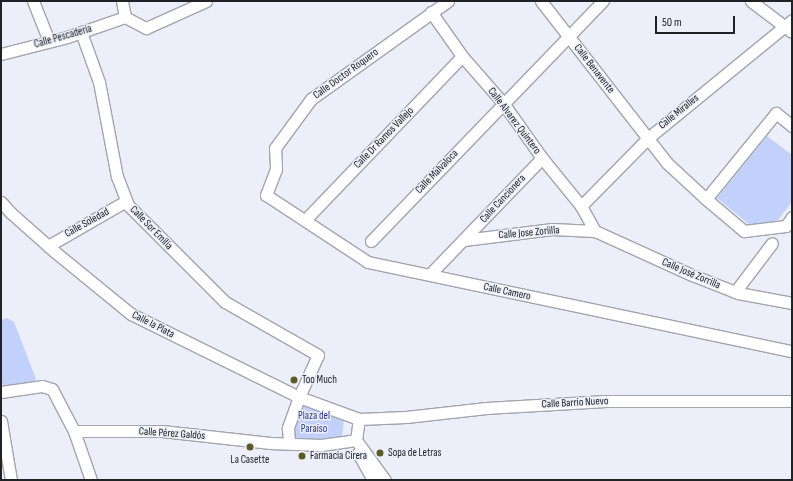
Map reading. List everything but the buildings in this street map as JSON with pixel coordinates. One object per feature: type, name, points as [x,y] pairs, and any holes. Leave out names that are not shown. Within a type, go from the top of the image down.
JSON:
[{"type":"street","points":[[33,1],[49,41]]},
{"type":"street","points":[[122,1],[125,18],[146,28],[206,1]]},
{"type":"street","name":"Calle Doctor Roquero","points":[[276,169],[275,148],[311,99],[448,1]]},
{"type":"street","name":"Calle Benavente","points":[[541,1],[667,163],[706,199],[744,231],[786,226],[792,217]]},
{"type":"street","name":"Calle Malvaloca","points":[[371,241],[503,103],[570,37],[603,1]]},
{"type":"street","points":[[751,1],[789,26]]},
{"type":"street","name":"Calle Alvarez Quintero","points":[[431,12],[462,56],[503,103],[542,158],[580,206],[595,230]]},
{"type":"street","name":"Calle Pescadería","points":[[1,54],[125,18]]},
{"type":"street","name":"Calle Miralles","points":[[580,206],[648,138],[789,26]]},
{"type":"street","name":"Calle Sor Emilia","points":[[81,32],[99,82],[117,177],[128,205],[225,302],[318,355],[299,397]]},
{"type":"street","name":"Calle Dr Ramos Vallejo","points":[[305,220],[462,56]]},
{"type":"street","points":[[706,199],[776,113],[792,126]]},
{"type":"street","name":"Calle Cancionera","points":[[430,274],[542,158]]},
{"type":"street","name":"Calle Camero","points":[[276,169],[266,195],[368,262],[792,351]]},
{"type":"street","name":"Calle Soledad","points":[[48,246],[126,201]]},
{"type":"street","name":"Calle la Plata","points":[[4,205],[48,246],[131,314],[299,397]]},
{"type":"street","name":"Calle Jose Zoriilla","points":[[464,240],[552,229],[595,230]]},
{"type":"street","name":"Calle José Zorrilla","points":[[595,230],[692,275],[735,292],[792,303]]},
{"type":"street","points":[[735,292],[772,243]]},
{"type":"street","points":[[1,392],[42,386],[52,388],[74,431],[91,480]]},
{"type":"street","points":[[354,441],[321,445],[289,443],[288,428],[299,397],[359,419],[354,441],[373,480]]},
{"type":"street","name":"Calle Barrio Nuevo","points":[[359,419],[406,417],[486,408],[606,400],[792,402]]},
{"type":"street","points":[[1,420],[11,480]]},
{"type":"street","name":"Calle Pérez Galdós","points":[[74,431],[162,431],[270,443],[289,443]]},
{"type":"street","points":[[354,441],[385,480]]},
{"type":"green space","points":[[767,136],[792,155],[792,202],[777,221],[750,225],[717,198]]},
{"type":"green space","points":[[7,318],[14,322],[36,379],[33,385],[5,387],[2,383],[1,320]]},
{"type":"green space","name":"Plaza del Paraíso","points":[[306,404],[344,419],[342,438],[298,441],[293,437],[291,432],[301,408]]},
{"type":"place","name":"Too Much","points":[[294,380]]},
{"type":"place","name":"La Casette","points":[[250,447]]},
{"type":"place","name":"Sopa de Letras","points":[[380,453]]},
{"type":"place","name":"Farmacia Cirera","points":[[302,456]]}]
